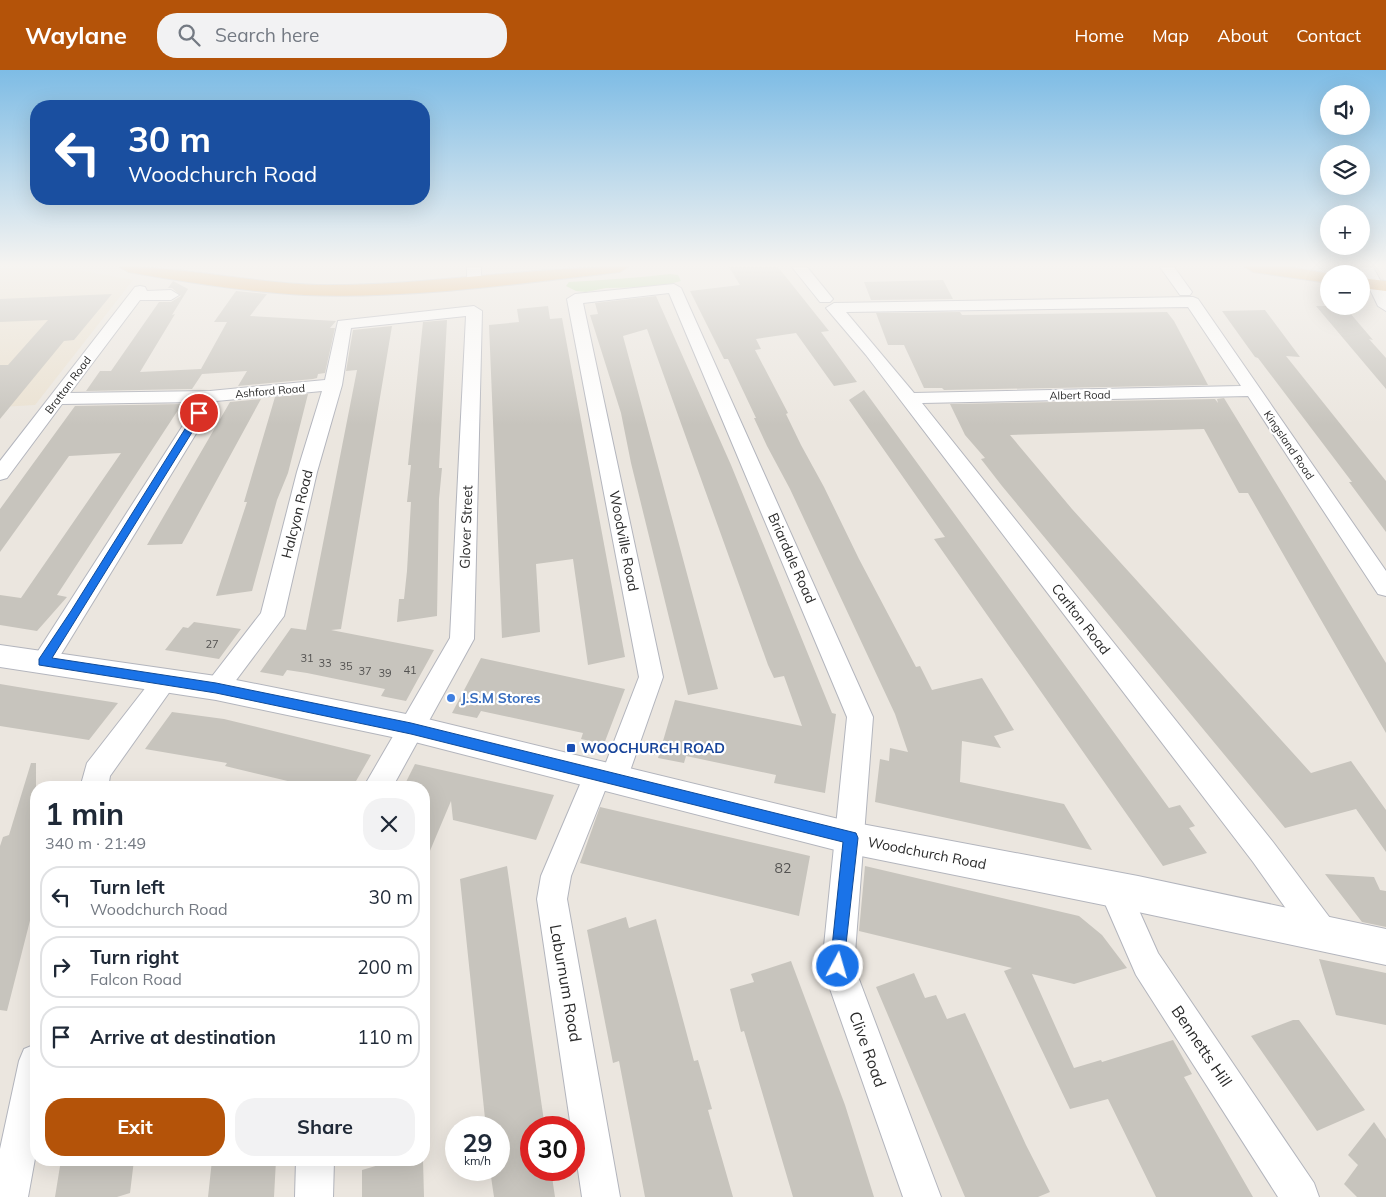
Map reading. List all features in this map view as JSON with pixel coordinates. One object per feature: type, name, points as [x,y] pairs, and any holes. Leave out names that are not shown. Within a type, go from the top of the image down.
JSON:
[{"type":"street","name":"Brattan Road","points":[[0,474],[118,320]]},
{"type":"street","name":"Halcyon Road","points":[[216,688],[272,616],[307,472],[332,386],[344,324],[388,320]]},
{"type":"street","name":"Glover Street","points":[[411,728],[462,639],[474,320]]},
{"type":"street","name":"Woodville Road","points":[[579,320],[651,677],[606,778]]},
{"type":"street","name":"Briardale Road","points":[[688,320],[860,717],[851,838]]},
{"type":"street","name":"Carlton Road","points":[[844,320],[872,351],[1264,852],[1322,933]]},
{"type":"street","name":"Kingsland Road","points":[[1204,320],[1386,588]]},
{"type":"street","name":"Ashford Road","points":[[57,400],[210,396],[332,386]]},
{"type":"street","name":"Albert Road","points":[[908,398],[1253,391]]},
{"type":"street","points":[[43,662],[75,614],[210,396]]},
{"type":"street","name":"Woodchurch Road","points":[[0,656],[216,688],[411,728],[851,838],[1114,890],[1386,947]]},
{"type":"street","points":[[96,781],[98,772],[166,680]]},
{"type":"street","points":[[381,781],[411,728]]},
{"type":"street","name":"Laburnum Road","points":[[601,1197],[552,900],[556,876],[606,778]]},
{"type":"street","name":"Clive Road","points":[[851,838],[838,966],[922,1197]]},
{"type":"street","name":"Bennetts Hill","points":[[1114,890],[1147,964],[1300,1197]]},
{"type":"street","points":[[8,1197],[30,1090]]},
{"type":"street","points":[[314,1197],[315,1166]]},
{"type":"shaded area","points":[[0,320],[102,320],[35,405],[0,407]]},
{"type":"building","points":[[0,320],[91,320],[74,340],[64,341],[0,419],[0,365],[8,365],[48,320],[0,322]]},
{"type":"building","points":[[147,320],[172,320],[140,372],[201,369],[227,322],[214,322],[216,320],[336,321],[330,328],[335,328],[325,373],[318,374],[317,378],[313,379],[238,386],[247,371],[202,374],[192,389],[86,391],[100,371],[111,371]]},
{"type":"building","points":[[447,320],[439,468],[442,468],[439,499],[437,616],[397,622],[399,599],[404,599],[407,571],[411,502],[407,502],[411,465],[408,465],[423,322]]},
{"type":"building","points":[[519,320],[562,320],[625,657],[588,665],[573,559],[536,564],[540,632],[502,638],[489,325],[519,322]]},
{"type":"building","points":[[591,320],[666,320],[731,465],[832,713],[836,714],[825,793],[774,783],[776,775],[686,756],[684,763],[658,758],[675,700],[802,726],[784,676],[774,678],[768,665],[647,329],[623,336],[718,689],[688,695],[631,463],[621,413]]},
{"type":"building","points":[[704,320],[820,320],[829,331],[821,332],[857,382],[834,386],[796,333],[756,339],[761,349],[755,350],[788,413],[786,414],[801,445],[916,667],[920,666],[932,690],[982,678],[1014,730],[994,736],[1001,748],[962,741],[960,782],[1064,804],[1092,850],[875,802],[880,759],[889,761],[890,748],[908,752],[895,714],[790,489],[767,446],[728,359],[724,359]]},
{"type":"building","points":[[878,320],[1173,320],[1208,385],[944,390],[942,388],[924,388],[904,345],[888,345]]},
{"type":"building","points":[[1228,320],[1272,320],[1300,357],[1286,356],[1386,481],[1386,532],[1349,482],[1352,482],[1258,358],[1255,357]]},
{"type":"building","points":[[1327,320],[1356,320],[1373,340],[1369,339],[1386,358],[1386,389]]},
{"type":"building","points":[[392,326],[341,629],[331,630],[434,650],[406,701],[381,696],[385,689],[307,673],[287,670],[283,676],[260,672],[291,628],[306,630],[357,370],[346,371],[353,330]]},
{"type":"building","points":[[864,390],[1169,808],[1180,805],[1195,826],[1189,828],[1207,853],[1163,866],[934,539],[945,537],[849,400]]},
{"type":"building","points":[[308,394],[288,473],[277,500],[252,591],[216,596],[247,502],[244,502],[275,397]]},
{"type":"building","points":[[1224,398],[1386,663],[1386,733],[1248,493],[1239,493],[1204,429],[1010,435],[1072,509],[1311,773],[1351,761],[1386,810],[1386,852],[1356,809],[1285,828],[1002,486],[981,459],[985,458],[965,435],[950,404],[1215,399],[1218,403],[1217,399]]},
{"type":"building","points":[[261,399],[182,544],[147,545],[230,402]]},
{"type":"building","points":[[182,404],[57,595],[67,597],[37,631],[0,625],[0,595],[21,598],[121,453],[69,456],[0,552],[0,509],[75,406]]},
{"type":"building","points":[[194,622],[241,629],[219,659],[165,650],[183,627],[188,628]]},
{"type":"building","points":[[481,658],[625,689],[604,744],[581,739],[583,733],[481,711],[477,718],[452,713]]},
{"type":"building","points":[[0,684],[118,703],[89,740],[0,726]]},
{"type":"building","points":[[172,712],[224,719],[371,755],[356,781],[288,781],[225,766],[227,763],[145,749]]},
{"type":"building","points":[[31,763],[36,763],[36,781],[30,781],[30,921],[7,1011],[0,1010],[0,846],[3,837],[9,835]]},
{"type":"building","points":[[415,764],[554,795],[536,840],[453,820],[451,801],[430,851],[430,781],[406,781]]},
{"type":"building","points":[[600,807],[810,856],[799,916],[580,863]]},
{"type":"building","points":[[507,866],[543,1116],[520,1116],[520,1181],[553,1181],[555,1197],[494,1197],[492,1181],[510,1181],[510,1116],[485,1116],[460,879]]},
{"type":"building","points":[[865,866],[1079,916],[1102,935],[1127,968],[1074,984],[1032,974],[1074,1068],[1101,1060],[1102,1062],[1173,1040],[1192,1074],[1184,1077],[1253,1197],[1156,1197],[1108,1099],[1070,1109],[1004,971],[1012,968],[859,931]]},
{"type":"building","points":[[1325,874],[1374,877],[1380,890],[1386,891],[1386,927],[1362,922]]},
{"type":"building","points":[[626,917],[629,928],[656,919],[694,1061],[698,1060],[712,1109],[708,1110],[733,1197],[645,1197],[619,1061],[613,1063],[587,930]]},
{"type":"building","points":[[1319,959],[1386,973],[1386,1025],[1336,1015]]},
{"type":"building","points":[[791,961],[845,1105],[874,1197],[793,1197],[744,1031],[741,1032],[730,989],[754,982],[751,974]]},
{"type":"building","points":[[914,973],[925,998],[936,995],[947,1019],[965,1013],[1026,1145],[1050,1192],[1038,1197],[965,1197],[876,987]]},
{"type":"building","points":[[1293,1020],[1299,1020],[1365,1110],[1317,1131],[1251,1036]]},
{"type":"building","points":[[1374,1122],[1386,1139],[1386,1197],[1357,1197],[1344,1184],[1358,1165],[1348,1155]]},
{"type":"building","points":[[60,1166],[133,1166],[130,1193],[117,1197],[55,1197]]},
{"type":"building","points":[[211,1166],[276,1166],[274,1197],[208,1197]]},
{"type":"building","points":[[376,1166],[423,1166],[424,1197],[362,1197],[362,1170]]},
{"type":"place","name":"J.S.M Stores","points":[[451,698]]},
{"type":"place","name":"WOOCHURCH ROAD","points":[[571,748]]},
{"type":"route","points":[[199,413],[75,614],[43,662],[216,688],[411,728],[851,838],[838,966]]}]
